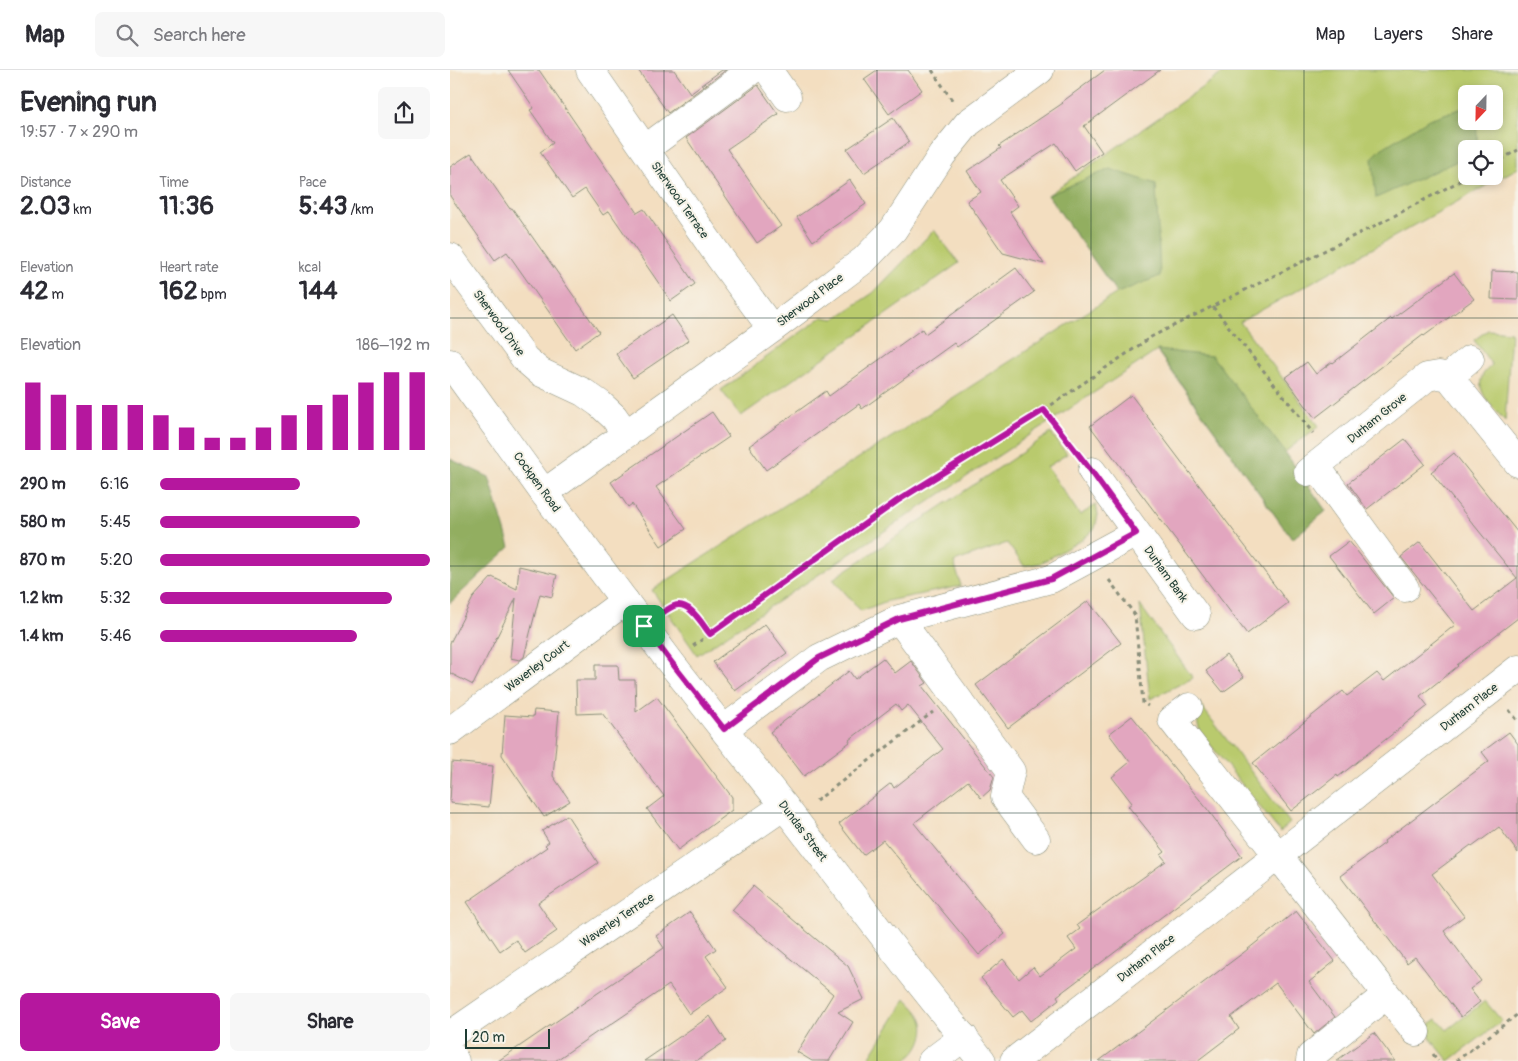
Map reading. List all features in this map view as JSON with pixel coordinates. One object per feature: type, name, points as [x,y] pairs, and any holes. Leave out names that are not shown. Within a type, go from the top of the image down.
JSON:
[{"type":"street","name":"Sherwood Terrace","points":[[590,70],[720,258],[772,329]]},
{"type":"street","points":[[645,149],[752,70]]},
{"type":"street","points":[[768,70],[787,97]]},
{"type":"street","name":"Sherwood Place","points":[[544,493],[772,329],[864,260],[893,230],[942,155],[968,123],[1040,70]]},
{"type":"street","name":"Sherwood Drive","points":[[450,257],[525,359],[540,372],[583,392],[600,404],[614,417],[626,434]]},
{"type":"street","points":[[1470,359],[1449,377],[1518,463]]},
{"type":"street","name":"Cockpen Road","points":[[450,363],[624,601]]},
{"type":"street","name":"Durham Grove","points":[[1318,464],[1427,377],[1439,375],[1449,377]]},
{"type":"street","points":[[1318,464],[1405,588]]},
{"type":"street","name":"Durham Bank","points":[[1092,472],[1196,615]]},
{"type":"street","name":"Durham Bank","points":[[724,729],[819,658],[899,619],[1051,579],[1136,533]]},
{"type":"street","name":"Dundas Street","points":[[624,601],[789,812],[910,972],[982,1061]]},
{"type":"street","name":"Waverley Court","points":[[450,731],[624,601]]},
{"type":"street","points":[[899,619],[1011,771],[1005,797],[1036,839]]},
{"type":"street","name":"Durham Place","points":[[1014,1061],[1518,668]]},
{"type":"street","points":[[1180,713],[1278,855],[1416,1032]]},
{"type":"street","name":"Waverley Terrace","points":[[450,1035],[789,812]]},
{"type":"street","points":[[1310,1061],[1311,1056],[1386,995]]},
{"type":"street","points":[[932,1061],[964,1037]]},
{"type":"street","points":[[450,1053],[456,1061]]},
{"type":"path","points":[[932,70],[968,123]]},
{"type":"path","points":[[1503,158],[1518,150]]},
{"type":"path","points":[[672,663],[897,501],[1044,410],[1151,337],[1394,216],[1458,182]]},
{"type":"path","points":[[1213,307],[1318,464]]},
{"type":"path","points":[[1044,410],[1092,472]]},
{"type":"path","points":[[1092,557],[1135,615],[1143,704],[1180,713]]},
{"type":"path","points":[[644,626],[675,606],[684,606],[694,614],[710,634]]},
{"type":"path","points":[[789,812],[932,713]]},
{"type":"path","points":[[1456,1061],[1518,1014]]},
{"type":"green space","points":[[1227,70],[1518,70],[1518,168],[1503,176],[1503,140],[1458,140],[1458,185],[1487,185],[1240,322],[1319,426],[1285,452],[1326,511],[1292,539],[1157,351],[697,655],[652,590],[1117,293],[1048,195]]},
{"type":"green space","points":[[1458,110],[1458,130],[1477,130],[1477,140],[1458,140],[1458,161],[1376,198],[1372,158],[1381,149],[1429,119]]},
{"type":"green space","points":[[1110,169],[1156,184],[1160,276],[1117,293],[1048,195]]},
{"type":"green space","points":[[934,230],[959,263],[741,416],[721,390],[822,317],[834,319],[873,293]]},
{"type":"green space","points":[[1488,330],[1511,332],[1505,421],[1486,399],[1481,386],[1481,379],[1484,373],[1492,365],[1474,340]]},
{"type":"green space","points":[[1157,350],[1212,356],[1285,452],[1326,511],[1292,539]]},
{"type":"green space","points":[[1051,433],[1067,454],[1047,467],[1080,515],[1096,505],[1098,515],[1095,528],[1083,539],[1041,563],[1024,566],[1007,543],[954,562],[961,586],[887,601],[861,611],[833,579]]},
{"type":"green space","points":[[450,459],[489,477],[510,547],[450,603]]},
{"type":"green space","points":[[1140,605],[1193,678],[1150,699]]},
{"type":"green space","points":[[1202,707],[1290,823],[1280,832],[1201,733],[1197,719]]},
{"type":"green space","points":[[906,999],[920,1015],[923,1023],[924,1030],[921,1042],[913,1053],[903,1061],[867,1061]]},
{"type":"green space","points":[[1485,1001],[1502,1021],[1449,1061],[1430,1038],[1430,1024],[1437,1019],[1447,1030]]},
{"type":"building","points":[[508,70],[539,70],[637,213],[644,209],[695,284],[671,301],[609,211],[603,215],[585,189],[572,198],[540,152],[553,143],[530,110],[534,108]]},
{"type":"building","points":[[638,70],[674,70],[690,93],[722,70],[726,70],[668,113]]},
{"type":"building","points":[[877,70],[908,70],[922,90],[889,114],[864,79]]},
{"type":"building","points":[[1105,70],[1160,70],[1084,126],[1102,152],[1075,171],[1056,143],[1000,180],[1018,206],[1010,212],[1044,264],[1003,253],[967,201],[981,192],[967,171],[1001,148],[999,146],[1063,103]]},
{"type":"building","points":[[758,85],[778,114],[727,149],[781,226],[757,243],[686,138]]},
{"type":"building","points":[[893,118],[909,142],[864,173],[847,149]]},
{"type":"building","points":[[471,153],[599,332],[575,349],[507,252],[495,260],[450,196],[450,167]]},
{"type":"building","points":[[850,180],[866,204],[813,241],[797,217]]},
{"type":"building","points":[[1016,268],[1034,292],[957,347],[954,343],[862,409],[859,404],[766,470],[749,446],[826,391],[829,396],[922,329],[925,334]]},
{"type":"building","points":[[1492,271],[1518,272],[1518,300],[1491,299]]},
{"type":"building","points":[[1454,273],[1474,299],[1423,335],[1315,418],[1285,378],[1307,362],[1316,374]]},
{"type":"building","points":[[672,315],[689,340],[633,378],[616,354]]},
{"type":"building","points":[[1131,395],[1288,603],[1247,634],[1090,426]]},
{"type":"building","points":[[712,412],[729,437],[656,487],[686,529],[661,546],[632,504],[628,507],[611,482]]},
{"type":"building","points":[[1405,439],[1425,464],[1367,509],[1348,483]]},
{"type":"building","points":[[1454,453],[1518,533],[1518,618],[1420,696],[1428,706],[1338,777],[1337,775],[1291,811],[1253,763],[1343,691],[1347,696],[1377,673],[1384,681],[1455,625],[1401,557],[1420,542],[1474,611],[1517,578],[1431,472]]},
{"type":"building","points":[[1349,541],[1394,598],[1374,614],[1329,556]]},
{"type":"building","points":[[519,566],[557,575],[552,597],[540,594],[524,657],[520,660],[510,658],[516,598],[473,685],[450,673],[450,643],[473,598],[492,577],[517,589]]},
{"type":"building","points":[[1088,601],[1121,643],[1008,728],[976,685]]},
{"type":"building","points":[[765,624],[787,653],[735,691],[713,662]]},
{"type":"building","points":[[1226,655],[1244,677],[1223,692],[1206,671]]},
{"type":"building","points":[[883,658],[895,673],[911,661],[927,683],[922,686],[994,777],[990,790],[981,798],[968,781],[914,823],[1005,934],[979,955],[883,840],[863,855],[839,824],[891,783],[894,788],[943,749],[908,705],[901,711],[896,704],[849,740],[850,742],[804,776],[770,732],[849,671],[855,679]]},
{"type":"building","points":[[595,665],[618,665],[619,680],[635,680],[636,712],[657,697],[732,797],[732,810],[678,850],[647,809],[664,796],[602,713],[577,714],[576,680],[595,680]]},
{"type":"building","points":[[534,710],[559,712],[553,776],[570,801],[544,817],[502,755],[505,715],[533,717]]},
{"type":"building","points":[[1132,716],[1208,810],[1242,856],[1057,996],[1059,999],[1031,1021],[1022,1010],[1013,1017],[981,978],[1003,959],[1019,979],[1033,967],[1040,976],[1076,949],[1068,938],[1080,929],[1077,925],[1166,861],[1161,855],[1165,852],[1128,806],[1132,803],[1112,777],[1130,762],[1109,734]]},
{"type":"building","points":[[1509,732],[1518,744],[1518,853],[1499,827],[1432,874],[1464,916],[1444,931],[1481,981],[1470,989],[1480,1002],[1461,1017],[1415,957],[1407,963],[1340,876],[1489,761],[1482,752]]},
{"type":"building","points":[[452,762],[493,766],[489,807],[450,803]]},
{"type":"building","points":[[567,815],[598,863],[538,903],[557,931],[525,953],[516,940],[500,951],[467,902],[547,847],[545,845],[549,842],[542,831]]},
{"type":"building","points":[[753,886],[848,966],[864,999],[838,1012],[853,1022],[829,1061],[812,1061],[797,1052],[833,994],[732,910]]},
{"type":"building","points":[[1296,911],[1335,961],[1309,982],[1335,1017],[1314,1034],[1276,983],[1231,1017],[1239,1029],[1197,1061],[1099,1061],[1243,953]]},
{"type":"building","points":[[690,912],[716,949],[706,956],[728,987],[689,1014],[669,985],[555,1061],[498,1061],[664,948],[656,936]]},
{"type":"building","points":[[710,1016],[726,1041],[696,1061],[644,1061]]},
{"type":"building","points":[[1374,1033],[1395,1061],[1336,1061]]},
{"type":"route","points":[[1044,410],[1136,533],[1051,579],[899,619],[819,658],[724,729],[644,626],[675,606],[684,606],[694,614],[710,634],[897,501],[1044,410]]}]
